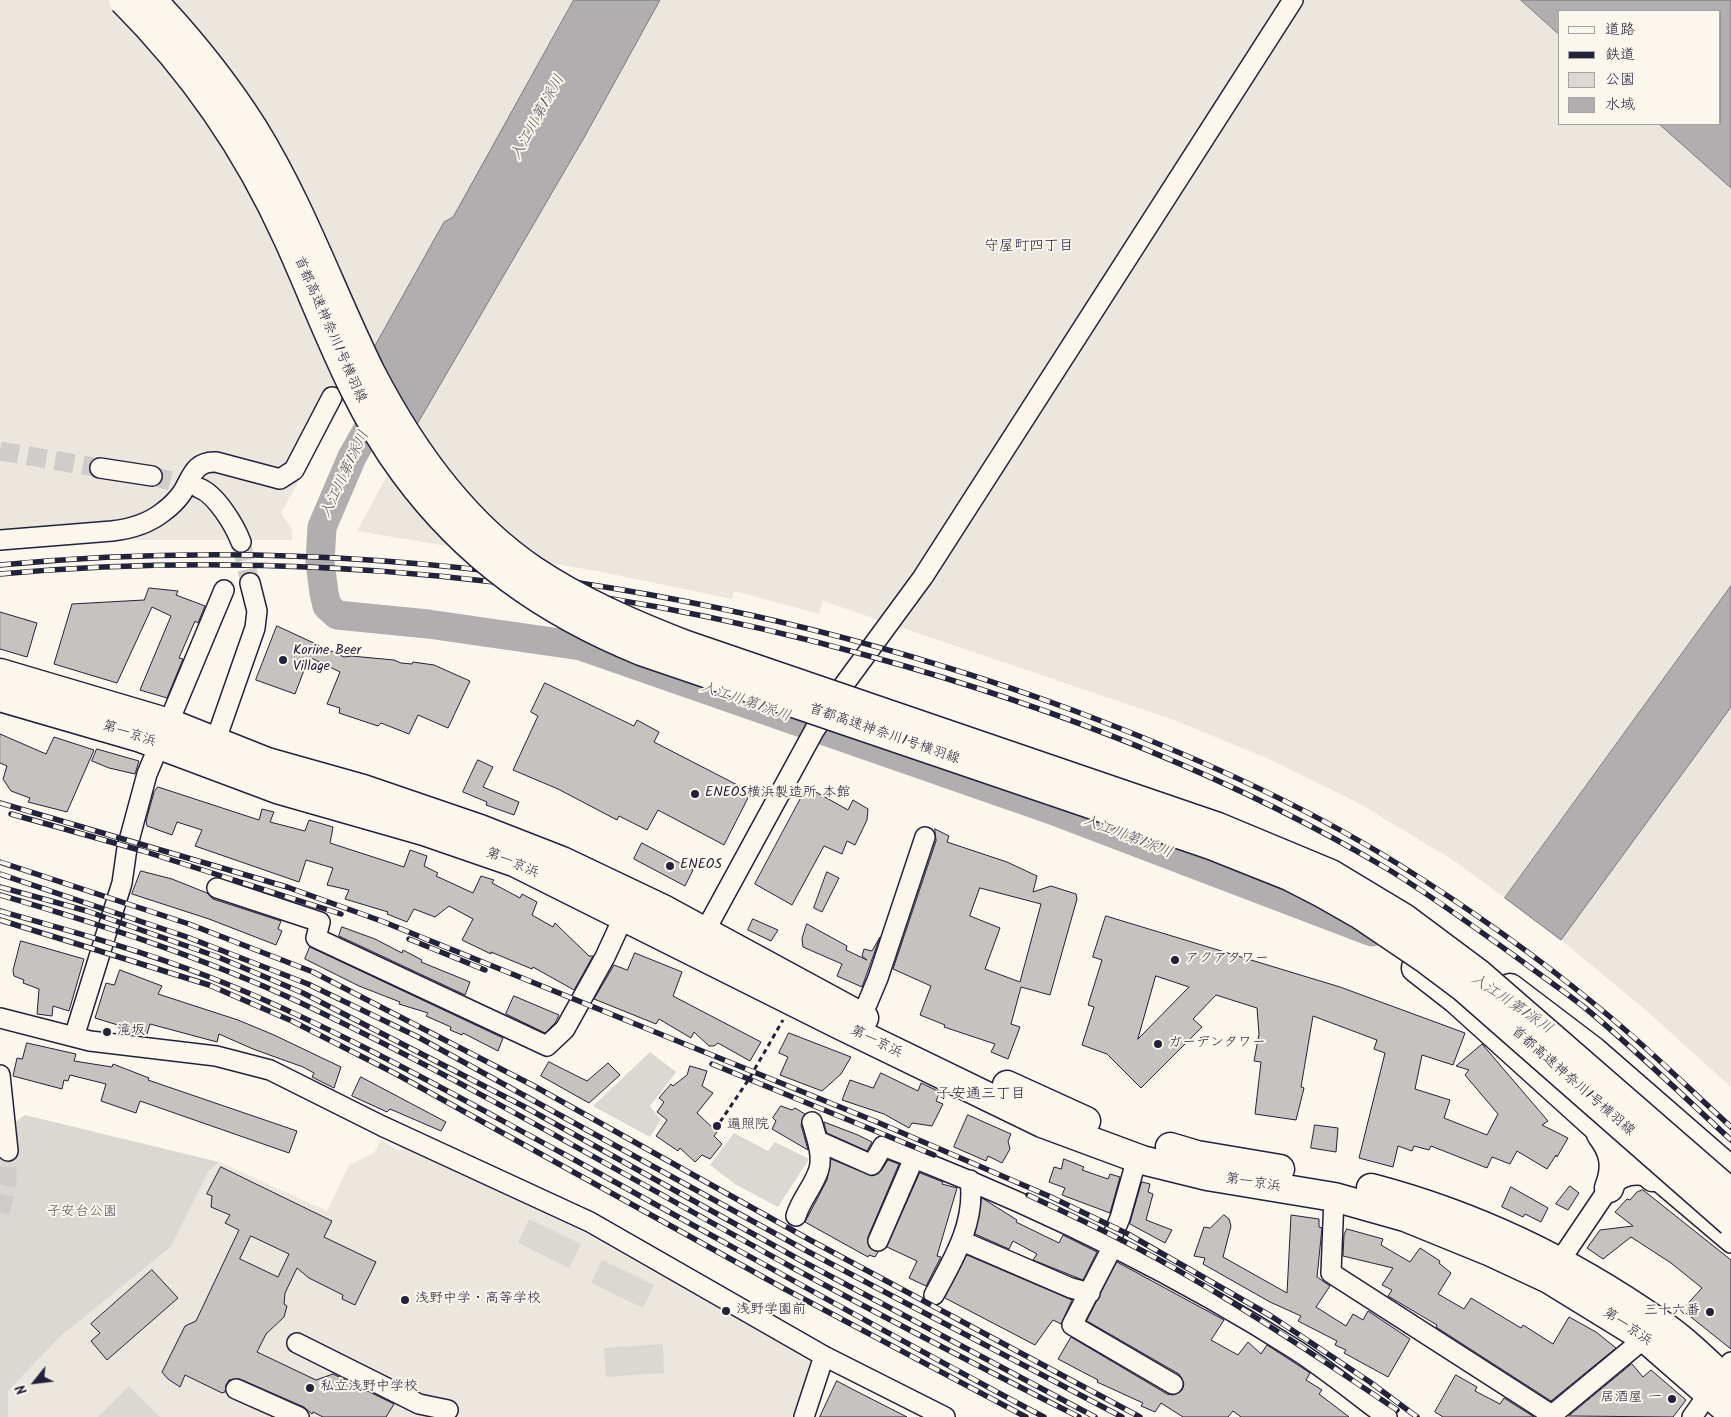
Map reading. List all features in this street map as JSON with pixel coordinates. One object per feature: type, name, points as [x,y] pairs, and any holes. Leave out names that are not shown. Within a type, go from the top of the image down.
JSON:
[{"type":"highway","name":"首都高速神奈川1号横羽線","points":[[123,0],[188,72],[210,102],[252,170],[288,238],[354,388],[374,425],[404,472],[462,539],[518,586],[544,604],[604,636],[682,667],[1250,860],[1289,876],[1360,914],[1463,987],[1731,1222]]},
{"type":"highway","name":"首都高速神奈川1号横羽線","points":[[152,0],[192,43],[216,73],[254,129],[288,192],[371,373],[386,402],[419,454],[438,480],[477,522],[532,569],[610,614],[695,649],[1257,842],[1340,879],[1396,913],[1441,944],[1510,999],[1731,1193]]},
{"type":"highway","name":"第一京浜","points":[[0,674],[164,734],[277,789],[424,831],[514,862],[623,918],[700,941],[1096,1126],[1197,1155],[1334,1179],[1421,1201],[1660,1324],[1723,1379],[1731,1413]]},
{"type":"highway","name":"第一京浜","points":[[0,697],[164,734],[217,743],[267,762],[363,789],[480,829],[562,862],[700,941],[1042,1123],[1137,1158],[1206,1176],[1334,1197],[1405,1217],[1491,1252],[1554,1270],[1645,1338],[1723,1379]]},
{"type":"highway","points":[[1250,860],[1288,880],[1351,919],[1421,971],[1456,1000],[1653,1177]]},
{"type":"highway","points":[[1441,944],[1508,987],[1565,1028],[1731,1171]]},
{"type":"highway","points":[[1596,1127],[1613,1153],[1615,1164],[1608,1188]]},
{"type":"street","points":[[700,941],[790,776],[843,686],[923,576],[1293,0]]},
{"type":"street","points":[[0,540],[112,531],[128,529],[147,522],[162,513],[174,502],[181,494],[193,471],[198,465],[206,461],[280,479],[294,470],[332,397]]},
{"type":"street","points":[[100,468],[152,476]]},
{"type":"street","points":[[199,488],[219,505],[236,529],[241,542]]},
{"type":"street","points":[[217,743],[256,628],[257,611],[250,583]]},
{"type":"street","points":[[74,1038],[122,883],[127,848],[146,774],[224,590]]},
{"type":"street","points":[[862,1016],[878,978],[925,837]]},
{"type":"street","points":[[218,888],[320,922],[316,938],[546,1046],[565,1029],[605,957],[623,918]]},
{"type":"street","points":[[0,1018],[74,1038],[216,1056],[270,1070],[382,1126],[590,1222],[924,1412],[945,1417]]},
{"type":"street","points":[[0,1075],[8,1152]]},
{"type":"street","points":[[796,1216],[800,1203],[820,1168],[818,1141],[812,1122]]},
{"type":"street","points":[[818,1141],[872,1165],[883,1146],[970,1180],[1111,1245],[1238,1315],[1298,1351],[1387,1417]]},
{"type":"street","points":[[878,1241],[914,1158]]},
{"type":"street","points":[[1137,1158],[1111,1245],[1090,1293],[1072,1325],[1173,1384]]},
{"type":"street","points":[[1554,1270],[1608,1188],[1618,1179],[1628,1175],[1639,1174],[1653,1177],[1731,1243]]},
{"type":"street","points":[[934,1295],[962,1241],[971,1199],[970,1180]]},
{"type":"street","points":[[1334,1197],[1332,1273],[1554,1416],[1645,1338]]},
{"type":"street","points":[[962,1241],[1071,1288],[1090,1293]]},
{"type":"street","points":[[297,1344],[419,1404],[448,1410],[441,1417]]},
{"type":"street","points":[[804,1417],[824,1356]]},
{"type":"street","points":[[1692,1417],[1723,1379]]},
{"type":"street","points":[[236,1389],[299,1417]]},
{"type":"path","points":[[720,1122],[749,1079],[784,1017]]},
{"type":"shaded area","points":[[0,0],[574,0],[453,217],[444,222],[281,513],[292,529],[292,540],[98,540],[0,546]]},
{"type":"shaded area","points":[[660,0],[1521,0],[1558,33],[1558,125],[1660,125],[1731,188],[1731,586],[1505,898],[1453,860],[1360,804],[1269,759],[1171,719],[823,601],[819,614],[734,591],[732,599],[597,571],[357,531],[401,450],[585,136]]},
{"type":"shaded area","points":[[1731,707],[1731,1087],[1648,1012],[1561,940]]},
{"type":"shaded area","name":"浅野中学・高等学校","points":[[381,1140],[400,1151],[403,1146],[585,1233],[816,1364],[793,1417],[8,1417],[8,1391],[62,1335],[171,1247],[209,1171],[219,1162],[327,1211],[349,1165],[374,1153]]},
{"type":"green space","points":[[650,1052],[676,1072],[650,1106],[661,1120],[650,1137],[593,1106]]},
{"type":"green space","name":"子安台公園","points":[[25,1115],[219,1162],[209,1171],[171,1247],[62,1335],[8,1391],[8,1417],[0,1417],[0,1133]]},
{"type":"green space","points":[[734,1133],[768,1151],[775,1142],[809,1159],[778,1207],[735,1184],[710,1165]]},
{"type":"green space","points":[[529,1219],[581,1244],[569,1268],[518,1243]]},
{"type":"green space","points":[[602,1260],[654,1285],[643,1308],[591,1283]]},
{"type":"green space","points":[[663,1344],[664,1373],[606,1377],[604,1348]]},
{"type":"green space","points":[[129,1386],[160,1417],[98,1417]]},
{"type":"water","points":[[574,0],[660,0],[585,136],[416,426],[372,351],[444,222],[453,217]]},
{"type":"water","points":[[1521,0],[1731,0],[1731,188],[1660,125],[1721,125],[1721,10],[1558,10],[1558,33]]},
{"type":"water","points":[[1731,586],[1731,707],[1561,940],[1505,898]]},
{"type":"building","points":[[149,588],[178,591],[176,595],[205,606],[198,623],[195,621],[179,658],[183,659],[167,698],[140,690],[171,616],[152,607],[117,683],[54,664],[72,604],[144,600]]},
{"type":"building","points":[[0,612],[37,623],[27,657],[0,649]]},
{"type":"building","points":[[277,626],[344,657],[351,656],[394,660],[401,663],[412,664],[413,662],[434,665],[470,681],[448,728],[418,715],[409,734],[381,723],[378,726],[339,713],[340,708],[327,704],[340,672],[309,657],[295,694],[256,680]]},
{"type":"building","points":[[545,683],[634,726],[637,720],[659,732],[654,742],[751,792],[724,845],[658,810],[647,830],[619,816],[617,820],[558,789],[513,770],[538,716],[531,712]]},
{"type":"building","points":[[0,734],[46,754],[54,737],[94,750],[67,812],[28,802],[30,798],[11,791],[3,779],[7,766],[0,763]]},
{"type":"building","points":[[97,749],[139,761],[135,774],[109,768],[92,761]]},
{"type":"building","points":[[478,760],[493,767],[483,787],[519,802],[514,815],[486,805],[487,802],[463,792]]},
{"type":"building","points":[[158,787],[259,820],[262,809],[274,812],[270,822],[305,831],[309,820],[333,827],[330,843],[404,867],[410,850],[427,856],[424,866],[438,873],[436,876],[473,893],[481,876],[494,880],[492,883],[520,898],[522,894],[537,902],[532,915],[553,927],[555,923],[589,956],[593,956],[574,990],[533,967],[532,969],[491,952],[491,954],[462,940],[473,919],[449,906],[435,917],[414,909],[407,922],[387,914],[388,912],[345,899],[349,890],[327,885],[333,868],[306,860],[299,882],[195,846],[202,830],[177,822],[172,835],[147,826],[146,821],[154,792]]},
{"type":"building","points":[[807,787],[848,810],[853,800],[868,809],[867,820],[855,845],[847,841],[842,854],[824,846],[792,905],[755,884]]},
{"type":"building","points":[[935,829],[949,836],[947,842],[1007,862],[1037,876],[1033,892],[1051,886],[1076,894],[1077,899],[1050,995],[1021,987],[1011,1024],[1020,1027],[1008,1059],[991,1052],[995,1044],[944,1027],[945,1025],[920,1015],[931,986],[893,969],[936,841]],"holes":[[[980,888],[1041,904],[1020,982],[985,969],[1000,928],[970,916]]]},
{"type":"building","points":[[642,843],[693,870],[685,886],[634,859]]},
{"type":"building","points":[[141,871],[172,879],[207,893],[213,899],[281,921],[278,929],[282,931],[276,945],[209,919],[132,894]]},
{"type":"building","points":[[827,872],[839,878],[822,912],[814,908]]},
{"type":"building","points":[[1106,916],[1340,987],[1465,1033],[1453,1065],[1422,1055],[1415,1089],[1450,1100],[1444,1118],[1487,1135],[1498,1114],[1465,1075],[1469,1070],[1456,1066],[1482,1044],[1548,1121],[1542,1125],[1568,1138],[1557,1157],[1556,1155],[1547,1169],[1517,1151],[1510,1164],[1492,1157],[1487,1168],[1431,1146],[1429,1150],[1414,1146],[1412,1151],[1398,1146],[1393,1167],[1359,1158],[1385,1053],[1374,1049],[1377,1040],[1313,1016],[1301,1087],[1304,1088],[1296,1120],[1255,1114],[1261,1062],[1254,1061],[1259,1034],[1257,1008],[1216,995],[1193,1019],[1202,1027],[1141,1088],[1107,1054],[1082,1045],[1094,1007],[1088,1005],[1102,960],[1093,957]],"holes":[[[1156,976],[1189,987],[1138,1039]]]},
{"type":"building","points":[[753,919],[778,930],[771,941],[748,930]]},
{"type":"building","points":[[807,924],[847,946],[846,950],[867,960],[862,956],[864,949],[872,951],[880,937],[862,987],[837,976],[842,964],[803,947],[802,939]]},
{"type":"building","points":[[342,927],[375,939],[402,953],[403,950],[422,960],[421,962],[470,982],[465,995],[339,936]]},
{"type":"building","points":[[21,941],[84,959],[69,1011],[53,1006],[52,1016],[37,1014],[39,989],[23,983],[24,980],[14,976],[13,971]]},
{"type":"building","points":[[310,947],[503,1038],[498,1051],[463,1033],[462,1035],[450,1030],[451,1027],[426,1016],[428,1013],[399,1004],[400,1002],[359,986],[305,959]]},
{"type":"building","points":[[635,953],[682,972],[673,996],[761,1042],[750,1061],[718,1043],[714,1046],[709,1046],[694,1032],[691,1038],[659,1019],[656,1024],[594,999],[614,965],[627,970]]},
{"type":"building","points":[[120,970],[162,986],[158,994],[238,1020],[341,1067],[334,1088],[312,1077],[314,1073],[303,1067],[253,1049],[219,1034],[217,1042],[150,1024],[147,1034],[95,1018],[106,983],[114,985]]},
{"type":"building","points":[[514,996],[559,1015],[555,1023],[545,1033],[506,1014]]},
{"type":"building","points":[[789,1033],[851,1057],[841,1074],[822,1091],[780,1075],[788,1057],[779,1053]]},
{"type":"building","points":[[27,1043],[76,1054],[74,1061],[112,1067],[113,1064],[149,1078],[148,1080],[297,1131],[289,1153],[140,1101],[136,1113],[101,1101],[106,1084],[70,1075],[68,1081],[64,1080],[62,1089],[13,1076],[17,1058],[22,1059]]},
{"type":"building","points":[[549,1062],[587,1081],[608,1063],[620,1075],[589,1103],[541,1076]]},
{"type":"building","points":[[690,1066],[707,1071],[702,1086],[713,1093],[697,1113],[717,1132],[714,1136],[722,1144],[710,1159],[702,1155],[695,1162],[680,1148],[678,1151],[656,1136],[667,1120],[657,1112],[664,1102],[659,1098],[671,1084],[673,1086],[687,1075]]},
{"type":"building","points":[[881,1073],[918,1091],[921,1083],[940,1092],[936,1101],[943,1104],[932,1126],[912,1123],[909,1128],[884,1114],[842,1100],[850,1080],[873,1088]]},
{"type":"building","points":[[361,1077],[446,1122],[441,1131],[390,1109],[387,1112],[352,1096]]},
{"type":"building","points":[[781,1106],[792,1110],[795,1108],[805,1114],[801,1125],[808,1150],[772,1129],[776,1121],[773,1118]]},
{"type":"building","points":[[968,1115],[1011,1134],[1008,1141],[1010,1149],[1002,1163],[988,1156],[986,1161],[954,1147]]},
{"type":"building","points":[[824,1122],[872,1142],[867,1151],[827,1133]]},
{"type":"building","points":[[1315,1125],[1338,1128],[1336,1152],[1311,1148]]},
{"type":"building","points":[[831,1159],[872,1176],[881,1171],[888,1160],[899,1164],[868,1237],[869,1247],[878,1252],[875,1257],[869,1255],[868,1257],[805,1222],[827,1180]]},
{"type":"building","points":[[1064,1159],[1084,1167],[1082,1170],[1108,1179],[1110,1174],[1120,1177],[1110,1213],[1062,1195],[1065,1188],[1049,1182],[1054,1167],[1061,1169]]},
{"type":"building","points":[[221,1167],[332,1221],[324,1237],[376,1262],[355,1305],[342,1299],[343,1295],[309,1278],[297,1268],[285,1293],[284,1304],[287,1306],[284,1317],[266,1334],[257,1352],[316,1380],[333,1374],[394,1404],[386,1417],[323,1417],[313,1412],[312,1414],[304,1407],[240,1379],[229,1380],[225,1392],[222,1393],[185,1375],[180,1387],[168,1379],[162,1372],[185,1326],[196,1321],[239,1230],[225,1223],[230,1215],[211,1207],[212,1196],[207,1194]],"holes":[[[251,1236],[289,1254],[278,1277],[240,1259]]]},
{"type":"building","points":[[920,1173],[943,1182],[942,1184],[957,1188],[937,1256],[941,1257],[926,1286],[909,1278],[917,1261],[887,1247]]},
{"type":"building","points":[[1142,1182],[1150,1184],[1148,1192],[1153,1194],[1146,1220],[1172,1230],[1165,1243],[1130,1224]]},
{"type":"building","points":[[1570,1186],[1579,1193],[1568,1210],[1556,1204]]},
{"type":"building","points":[[1511,1187],[1548,1208],[1541,1222],[1525,1214],[1523,1217],[1502,1207]]},
{"type":"building","points":[[1643,1190],[1731,1260],[1731,1349],[1682,1310],[1702,1288],[1671,1263],[1631,1237],[1603,1259],[1587,1248],[1600,1230],[1633,1226],[1615,1212],[1627,1199],[1630,1200],[1637,1192]]},
{"type":"building","points":[[982,1198],[1017,1220],[1016,1222],[1059,1243],[1063,1235],[1097,1252],[1083,1280],[1033,1260],[1037,1254],[1013,1241],[1009,1249],[975,1234]]},
{"type":"building","points":[[1224,1215],[1229,1219],[1231,1226],[1223,1257],[1287,1293],[1291,1215],[1319,1219],[1319,1227],[1322,1228],[1317,1277],[1330,1286],[1316,1307],[1346,1326],[1353,1314],[1363,1320],[1368,1311],[1410,1339],[1388,1377],[1344,1353],[1346,1350],[1335,1345],[1337,1341],[1298,1321],[1301,1316],[1270,1302],[1203,1264],[1205,1258],[1194,1256],[1204,1227],[1210,1228]]},
{"type":"building","points":[[1347,1229],[1383,1239],[1381,1245],[1410,1262],[1420,1248],[1440,1261],[1439,1263],[1451,1273],[1438,1294],[1464,1309],[1471,1298],[1521,1328],[1523,1325],[1553,1344],[1569,1317],[1596,1332],[1616,1348],[1551,1401],[1436,1327],[1437,1325],[1388,1296],[1392,1290],[1382,1285],[1393,1268],[1343,1256],[1344,1235]]},
{"type":"building","points":[[967,1255],[1072,1300],[1061,1324],[1053,1320],[1035,1345],[945,1298]]},
{"type":"building","points":[[1117,1262],[1224,1320],[1211,1340],[1238,1355],[1248,1342],[1261,1354],[1267,1345],[1310,1373],[1306,1380],[1322,1390],[1319,1394],[1349,1417],[1241,1417],[1233,1411],[1228,1417],[1183,1417],[1161,1403],[1155,1412],[1141,1406],[1143,1403],[1097,1382],[1098,1380],[1058,1359],[1071,1337],[1167,1394],[1173,1395],[1182,1390],[1184,1384],[1179,1374],[1087,1321]]},
{"type":"building","points":[[152,1270],[178,1298],[107,1360],[91,1341],[100,1333],[91,1324]]},
{"type":"building","points":[[1632,1364],[1643,1377],[1651,1370],[1686,1400],[1673,1417],[1569,1416]]},
{"type":"building","points":[[1456,1375],[1477,1387],[1475,1391],[1500,1404],[1504,1398],[1534,1417],[1443,1417],[1435,1412]]},
{"type":"building","points":[[837,1381],[852,1389],[907,1417],[820,1417]]},
{"type":"waterway","name":"入江川第1派川","points":[[383,402],[352,457],[322,527],[320,562],[324,593],[327,606],[337,615],[428,624],[581,646],[1049,809],[1372,932]]},
{"type":"tunnel","points":[[0,451],[100,468]]},
{"type":"tunnel","points":[[152,476],[199,488]]},
{"type":"tunnel","points":[[241,542],[250,583]]},
{"type":"tunnel","points":[[0,1213],[7,1181],[8,1151]]},
{"type":"railway","points":[[0,565],[135,556],[272,555],[409,563],[545,578],[681,601],[815,631],[947,667],[1075,711],[1199,761],[1281,799],[1360,841],[1450,897],[1550,969],[1632,1036],[1731,1127]]},
{"type":"railway","points":[[0,574],[109,567],[219,565],[329,568],[438,576],[547,589],[656,607],[763,629],[869,656],[1004,697],[1071,720],[1202,774],[1329,836],[1391,871],[1474,927],[1584,1007],[1731,1140]]},
{"type":"railway","points":[[0,803],[287,887],[384,922],[877,1122],[1051,1197],[1128,1234],[1271,1316],[1370,1382],[1417,1417]]},
{"type":"railway","points":[[11,814],[143,851],[341,914]]},
{"type":"railway","points":[[0,862],[189,924],[313,972],[534,1086],[810,1240],[1140,1417]]},
{"type":"railway","points":[[0,874],[187,937],[308,984],[418,1037],[805,1250],[1122,1417]]},
{"type":"railway","points":[[0,887],[87,911],[218,957],[303,993],[523,1106],[800,1260],[1095,1417]]},
{"type":"railway","points":[[0,895],[153,943],[228,971],[301,1003],[426,1066],[550,1132],[830,1288],[1079,1417]]},
{"type":"railway","points":[[0,911],[107,942],[186,968],[257,997],[346,1038],[562,1153],[1044,1417]]},
{"type":"railway","points":[[0,920],[209,985],[292,1021],[398,1075],[783,1288],[1026,1417]]},
{"type":"railway","points":[[409,939],[485,970]]},
{"type":"railway","points":[[712,1064],[934,1155]]},
{"type":"railway","points":[[1028,1195],[1114,1236],[1177,1270],[1273,1328],[1397,1410]]},
{"type":"place","name":"Korine Beer Village","points":[[283,660]]},
{"type":"place","name":"ENEOS横浜製造所 本館","points":[[695,794]]},
{"type":"place","name":"ENEOS","points":[[670,866]]},
{"type":"place","name":"アクアタワー","points":[[1175,960]]},
{"type":"place","name":"滝坂","points":[[107,1032]]},
{"type":"place","name":"ガーデンタワー","points":[[1158,1044]]},
{"type":"place","name":"遍照院","points":[[717,1126]]},
{"type":"place","name":"浅野中学・高等学校","points":[[405,1300]]},
{"type":"place","name":"浅野学園前","points":[[726,1311]]},
{"type":"place","name":"三十六番","points":[[1710,1312]]},
{"type":"place","name":"私立浅野中学校","points":[[310,1388]]},
{"type":"place","name":"居酒屋 一","points":[[1672,1399]]},
{"type":"district","name":"守屋町四丁目","points":[[1029,247]]},
{"type":"district","name":"子安通三丁目","points":[[981,1095]]}]
